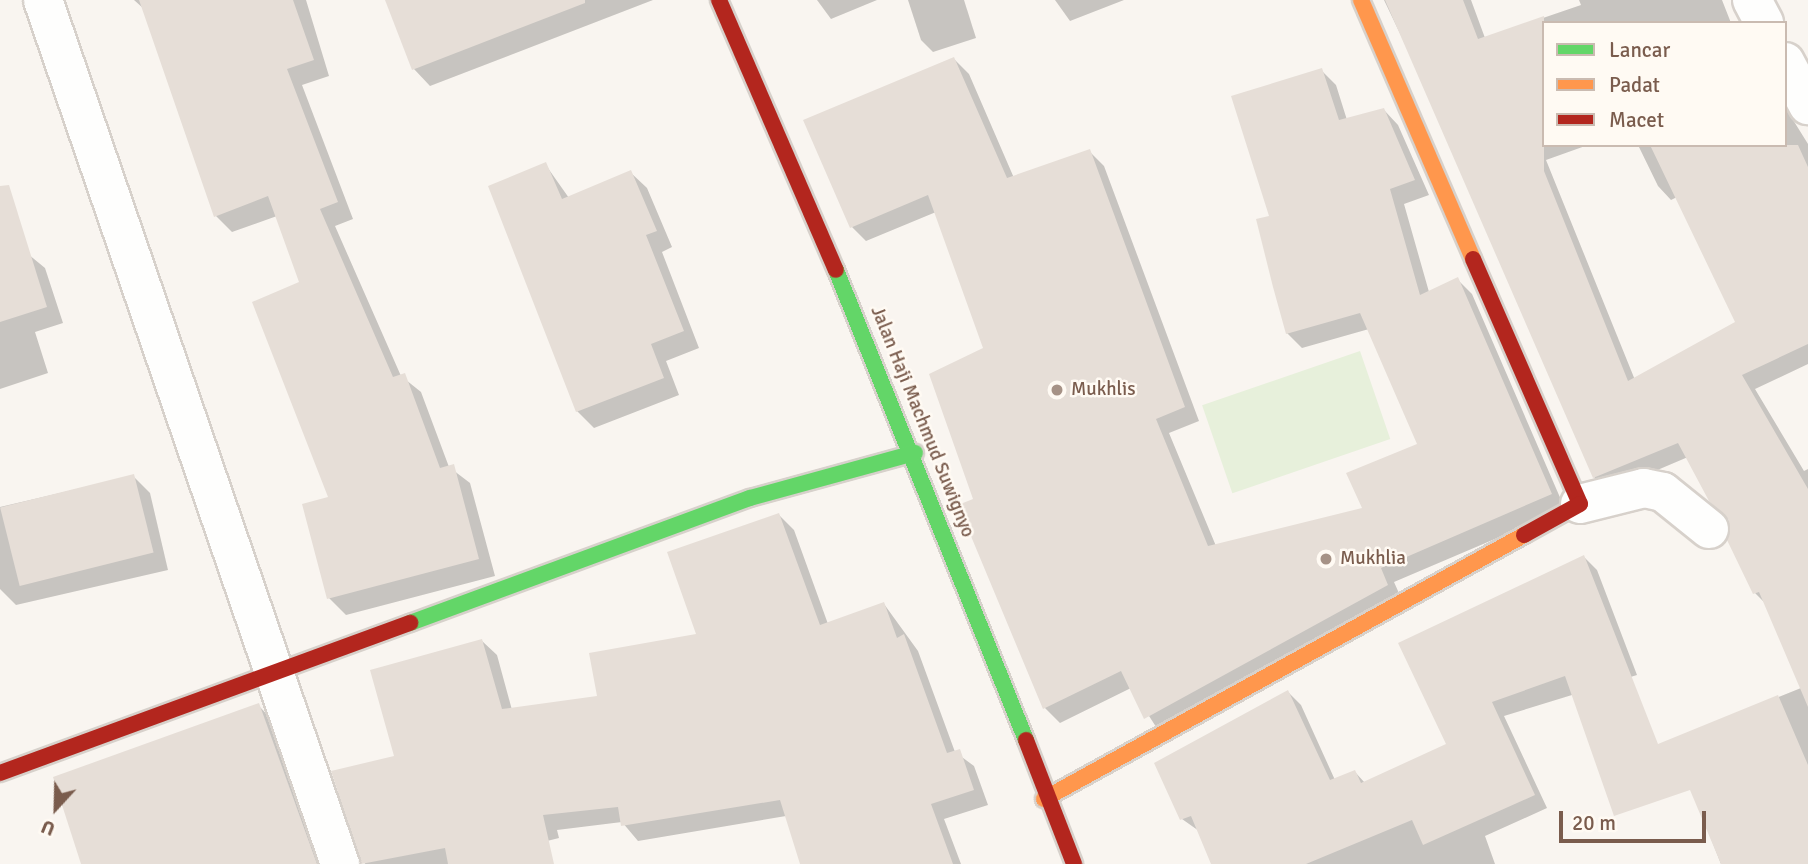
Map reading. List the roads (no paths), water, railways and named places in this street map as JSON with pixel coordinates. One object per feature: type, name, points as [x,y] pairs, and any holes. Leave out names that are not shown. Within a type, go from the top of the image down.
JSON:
[{"type":"street","points":[[43,0],[340,864]]},
{"type":"street","name":"Jalan Haji Machmud Suwignyo","points":[[719,0],[915,453],[1044,799],[1074,864]]},
{"type":"street","points":[[1361,0],[1580,504]]},
{"type":"street","points":[[1752,0],[1763,21]]},
{"type":"street","points":[[1787,66],[1808,105]]},
{"type":"street","points":[[0,773],[276,675],[750,498],[915,453]]},
{"type":"street","points":[[1044,799],[1580,504],[1644,488],[1663,492],[1709,529]]},
{"type":"place","name":"Mukhlis","points":[[1057,390]]},
{"type":"place","name":"Mukhlia","points":[[1326,559]]}]
